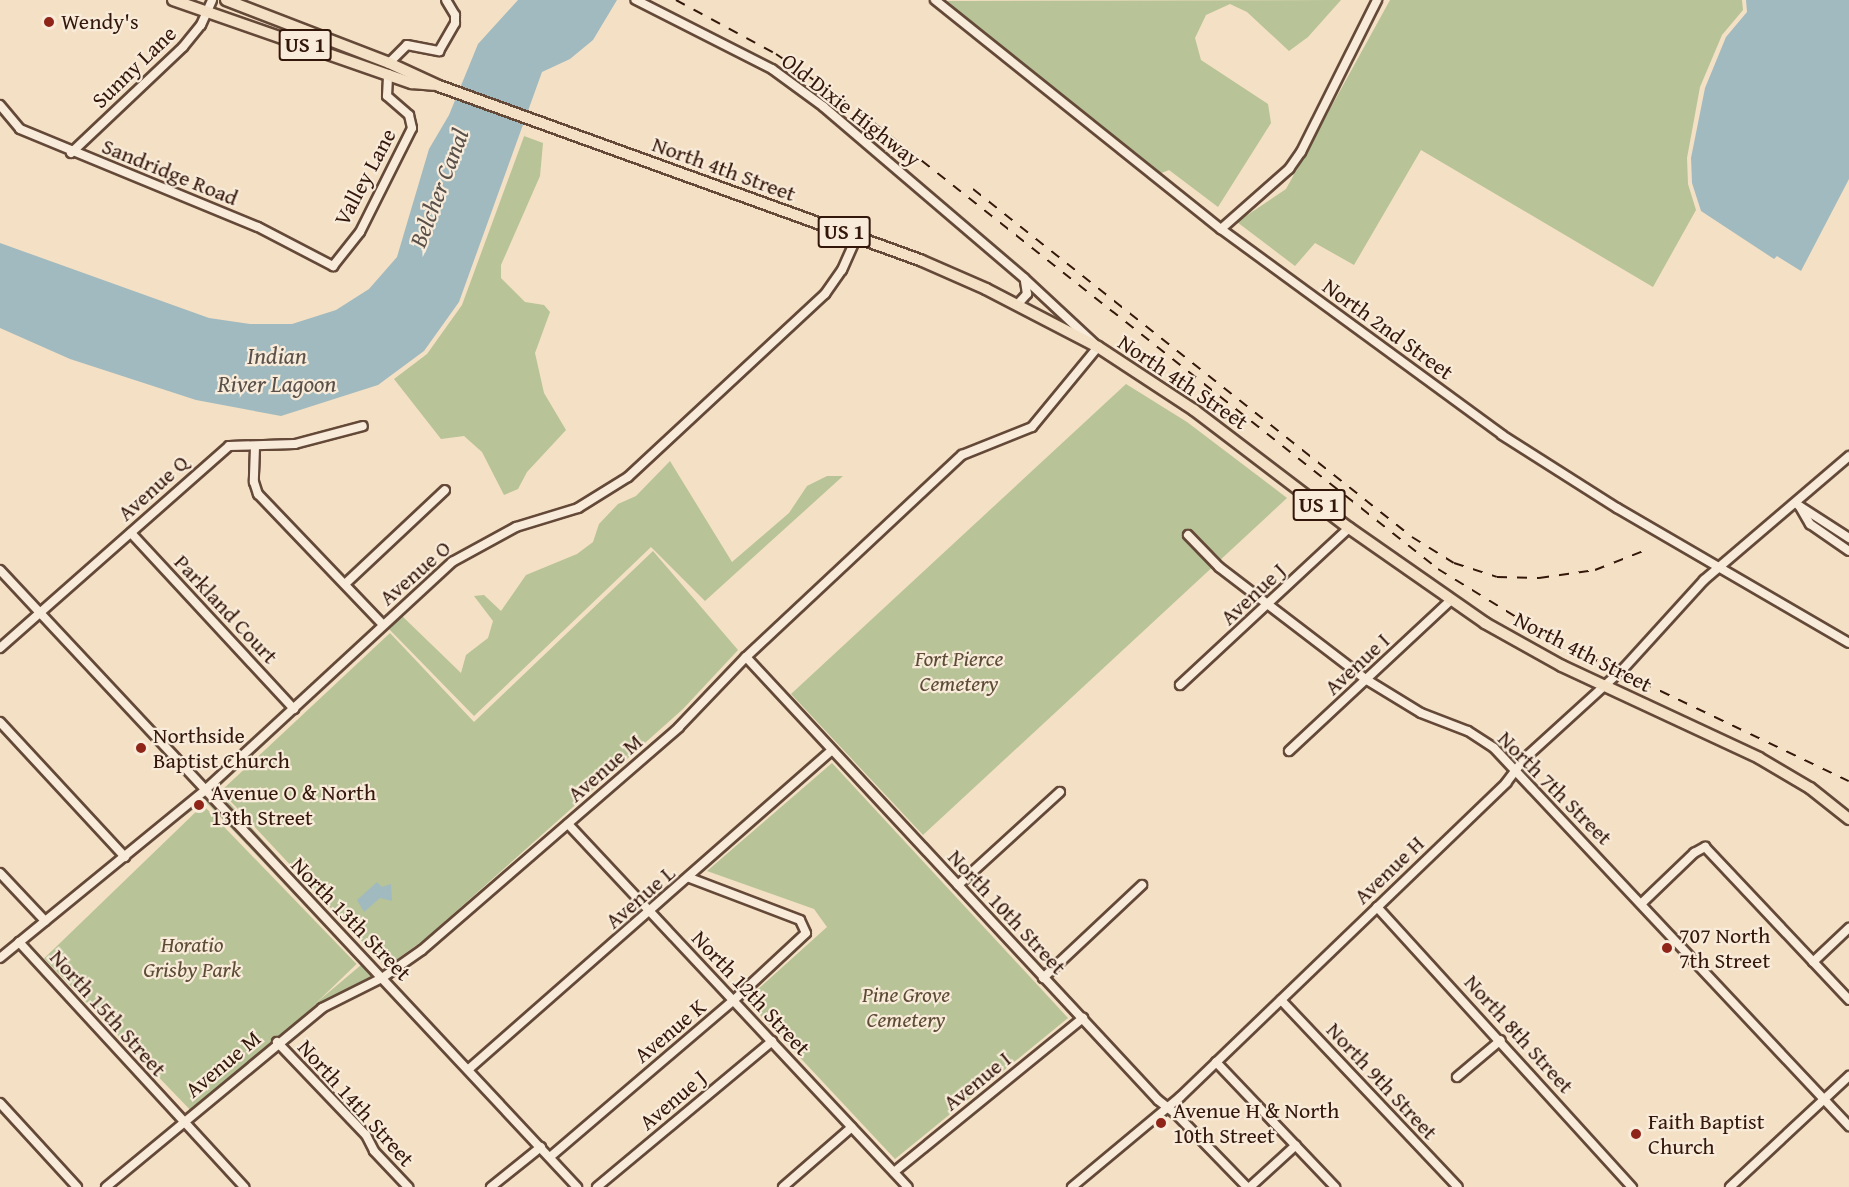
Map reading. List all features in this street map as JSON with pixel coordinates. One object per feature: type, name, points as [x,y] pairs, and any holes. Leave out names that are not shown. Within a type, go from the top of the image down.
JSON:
[{"type":"main road","name":"US 1","points":[[173,0],[388,74],[439,86]]},
{"type":"main road","name":"US 1","points":[[226,0],[389,63],[439,86]]},
{"type":"main road","name":"North 4th Street","points":[[439,86],[921,260],[1017,305],[1098,347],[1228,434],[1349,528],[1449,601],[1604,686],[1759,758],[1810,788],[1848,815]]},
{"type":"street","name":"Sunny Lane","points":[[70,153],[183,47],[207,12],[212,0]]},
{"type":"street","points":[[389,63],[407,45],[439,51],[455,23],[455,15],[446,0]]},
{"type":"street","name":"Old Dixie Highway","points":[[636,0],[772,69],[870,143],[1024,278],[1098,347]]},
{"type":"street","name":"North 2nd Street","points":[[935,0],[1221,229],[1518,446],[1849,643]]},
{"type":"street","points":[[1221,229],[1289,169],[1301,152],[1377,0]]},
{"type":"street","name":"Valley Lane","points":[[333,266],[360,232],[412,128],[409,115],[387,96],[388,74]]},
{"type":"street","name":"Sandridge Road","points":[[0,105],[20,129],[70,153],[258,227],[333,266]]},
{"type":"street","name":"Avenue O","points":[[0,958],[204,791],[452,562],[480,543],[516,527],[578,508],[628,477],[825,294],[842,270],[857,237]]},
{"type":"street","points":[[1017,305],[1028,290],[1024,278]]},
{"type":"street","name":"Avenue M","points":[[106,1187],[277,1042],[321,1008],[382,978],[422,950],[679,727],[746,657],[962,455],[1032,427],[1098,347]]},
{"type":"street","name":"Avenue Q","points":[[0,648],[222,450],[236,444],[255,447],[295,444],[363,426]]},
{"type":"street","points":[[255,447],[254,482],[258,494],[383,624]]},
{"type":"street","name":"Avenue H","points":[[1072,1187],[1168,1107],[1281,1000],[1604,686],[1718,567],[1798,505],[1849,456]]},
{"type":"street","points":[[345,584],[445,490]]},
{"type":"street","points":[[1798,505],[1849,538]]},
{"type":"street","points":[[1798,505],[1810,524],[1849,551]]},
{"type":"street","name":"Avenue J","points":[[1180,686],[1349,528]]},
{"type":"street","name":"Parkland Court","points":[[131,533],[294,709]]},
{"type":"street","name":"North 7th Street","points":[[1188,535],[1219,567],[1367,680],[1421,713],[1468,731],[1494,748],[1643,902],[1849,1126]]},
{"type":"street","name":"North 13th Street","points":[[0,570],[39,615],[204,791],[470,1068],[574,1186]]},
{"type":"street","name":"Avenue I","points":[[1289,751],[1449,601]]},
{"type":"street","name":"North 10th Street","points":[[746,657],[1043,978],[1248,1187]]},
{"type":"street","points":[[0,722],[125,857]]},
{"type":"street","name":"Avenue L","points":[[470,1068],[690,878],[831,751]]},
{"type":"street","points":[[958,885],[1060,792]]},
{"type":"street","name":"North 12th Street","points":[[568,824],[908,1187]]},
{"type":"street","points":[[1643,902],[1694,853],[1706,848],[1849,1000]]},
{"type":"street","name":"North 15th Street","points":[[0,873],[45,921]]},
{"type":"street","name":"Avenue K","points":[[550,1157],[803,938],[806,928],[800,920],[690,878]]},
{"type":"street","points":[[1043,978],[1142,885]]},
{"type":"street","name":"North 8th Street","points":[[1377,907],[1501,1040],[1632,1187]]},
{"type":"street","points":[[1813,962],[1849,928]]},
{"type":"street","name":"North 15th Street","points":[[19,942],[244,1187]]},
{"type":"street","name":"North 9th Street","points":[[1281,1000],[1458,1187]]},
{"type":"street","name":"Avenue I","points":[[894,1172],[1083,1018]]},
{"type":"street","points":[[1457,1077],[1501,1040]]},
{"type":"street","name":"Avenue J","points":[[597,1187],[772,1041]]},
{"type":"street","name":"North 14th Street","points":[[277,1042],[366,1135],[374,1151],[408,1187]]},
{"type":"street","points":[[1216,1062],[1335,1187]]},
{"type":"street","points":[[1730,1187],[1849,1076]]},
{"type":"street","points":[[0,1103],[77,1187]]},
{"type":"street","points":[[783,1187],[852,1127]]},
{"type":"street","points":[[1248,1187],[1296,1145]]},
{"type":"street","points":[[491,1187],[541,1147]]},
{"type":"green space","points":[[1341,0],[1308,37],[1289,51],[1247,12],[1230,4],[1206,15],[1195,38],[1201,60],[1268,104],[1271,123],[1218,207],[1169,170],[1159,174],[944,1]]},
{"type":"green space","points":[[1390,0],[1742,0],[1743,10],[1722,35],[1700,87],[1687,158],[1688,184],[1696,210],[1653,287],[1421,150],[1354,265],[1315,243],[1295,266],[1237,222],[1286,189]]},
{"type":"green space","points":[[524,136],[543,143],[540,176],[501,265],[501,278],[525,302],[544,305],[550,312],[535,353],[544,393],[566,430],[527,472],[518,489],[504,495],[482,452],[464,436],[441,439],[394,379],[427,354],[462,305]]},
{"type":"green space","name":"Fort Pierce Cemetery","points":[[1126,384],[1187,422],[1287,498],[923,835],[791,694]]},
{"type":"green space","points":[[670,461],[732,562],[789,513],[807,486],[827,476],[843,476],[705,601],[651,547],[474,716],[388,628],[217,789],[382,973],[211,791],[401,615],[461,673],[466,655],[488,638],[493,621],[474,596],[484,595],[501,611],[526,575],[577,554],[593,542],[599,524],[618,504],[636,496]]},
{"type":"green space","points":[[653,551],[738,650],[683,709],[425,939],[386,967],[221,791],[390,633],[474,722]]},
{"type":"green space","name":"Pine Grove Cemetery","points":[[832,763],[1068,1018],[895,1159],[746,1000],[827,927],[814,909],[707,871]]},
{"type":"green space","points":[[205,797],[375,977],[319,1004],[277,1036],[361,965],[205,801],[164,831]]},
{"type":"green space","name":"Horatio Grisby Park","points":[[203,805],[357,964],[198,1117],[44,959]]},
{"type":"water","name":"Indian River Lagoon","points":[[518,0],[617,0],[593,40],[570,59],[542,72],[459,302],[424,351],[378,385],[281,416],[196,400],[70,359],[0,328],[0,243],[209,318],[250,324],[292,324],[336,310],[369,289],[397,257],[429,149],[449,115],[478,44]]},
{"type":"water","points":[[1746,0],[1849,0],[1849,179],[1801,271],[1777,256],[1774,259],[1701,211],[1692,183],[1691,158],[1705,88],[1726,37],[1747,12]]},
{"type":"water","points":[[377,882],[382,887],[391,884],[392,901],[380,898],[364,912],[357,900]]},
{"type":"railway","points":[[676,0],[776,54],[859,111],[1438,569],[1552,639],[1849,781]]},
{"type":"railway","points":[[973,189],[1412,537],[1454,563],[1497,577],[1539,578],[1595,570],[1646,550]]},
{"type":"place","name":"Wendy's","points":[[49,22]]},
{"type":"place","name":"Northside Baptist Church","points":[[141,748]]},
{"type":"place","name":"Avenue O & North 13th Street","points":[[199,805]]},
{"type":"place","name":"707 North 7th Street","points":[[1667,948]]},
{"type":"place","name":"Avenue H & North 10th Street","points":[[1161,1123]]},
{"type":"place","name":"Faith Baptist Church","points":[[1636,1134]]},
{"type":"water label","name":"Belcher Canal","points":[[439,188]]}]
